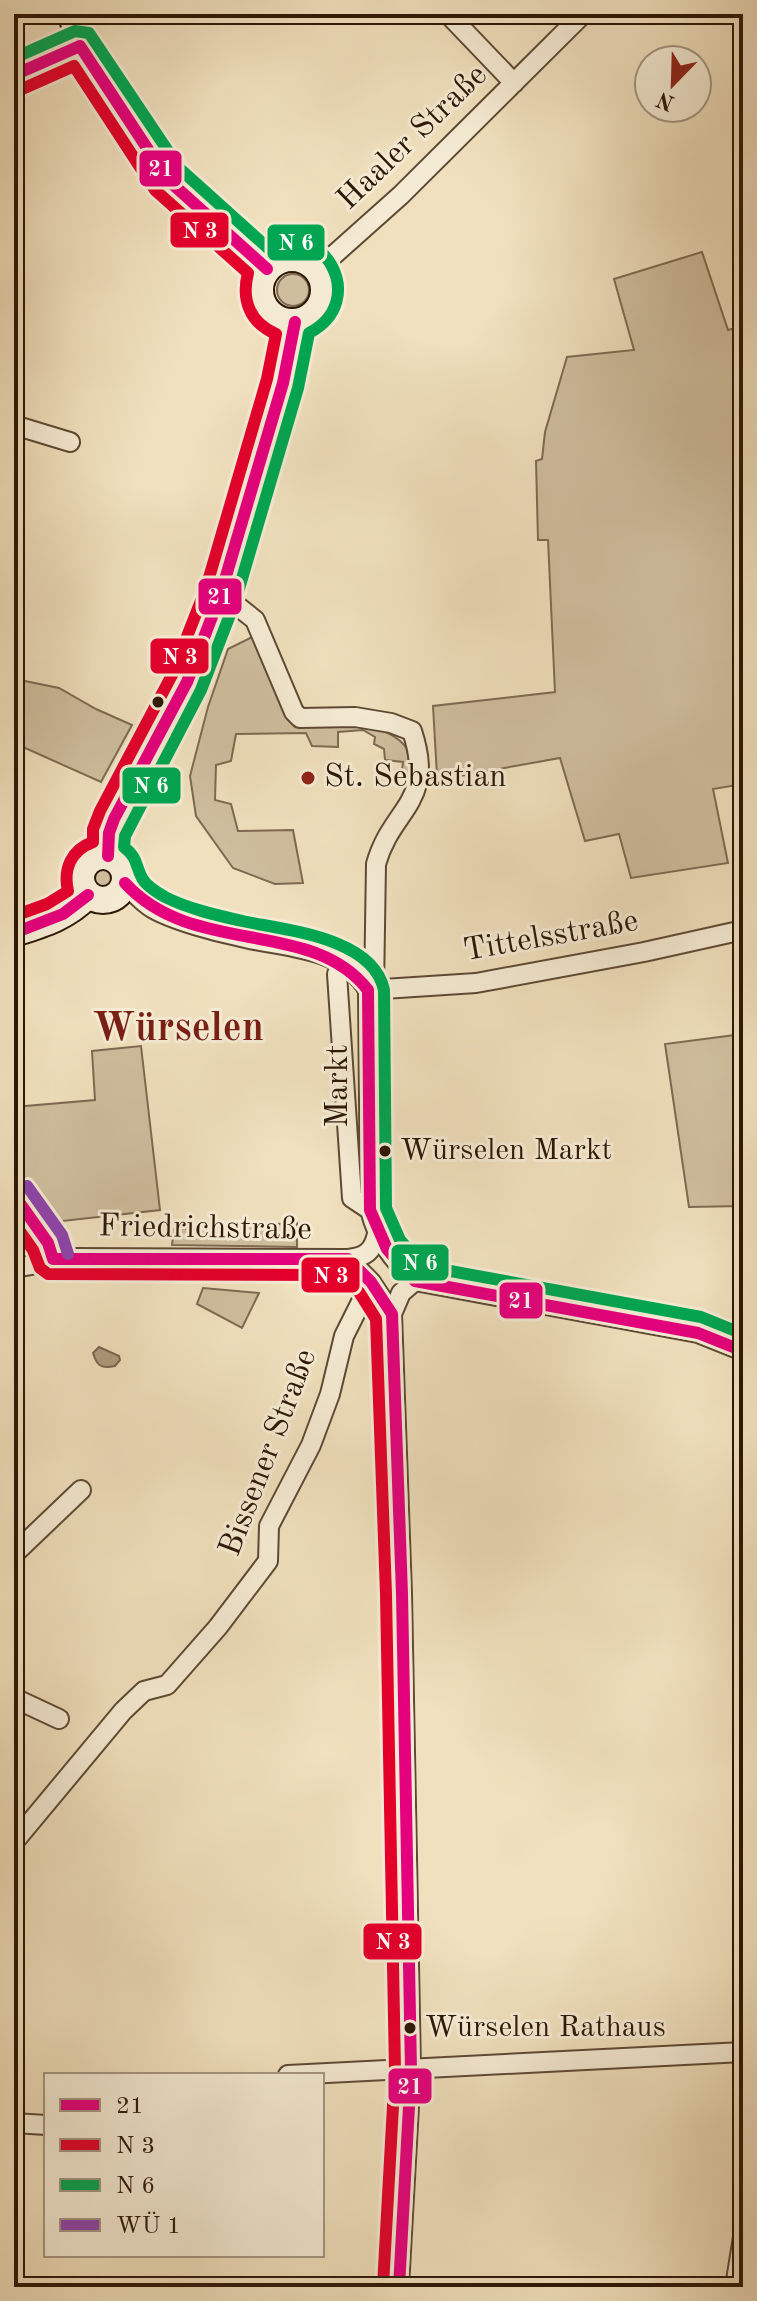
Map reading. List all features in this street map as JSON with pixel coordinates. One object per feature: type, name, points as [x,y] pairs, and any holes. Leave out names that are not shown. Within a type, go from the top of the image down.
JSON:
[{"type":"street","points":[[72,14],[80,46],[168,180],[267,269]]},
{"type":"street","points":[[448,14],[514,83]]},
{"type":"street","name":"Haaler Straße","points":[[317,270],[401,195],[583,14]]},
{"type":"street","points":[[14,75],[80,46]]},
{"type":"street","points":[[292,257],[302,259],[317,270],[324,288],[319,307],[305,319],[295,322],[274,317],[261,300],[259,289],[267,269],[274,262],[292,257]]},
{"type":"street","points":[[108,856],[109,833],[114,819],[187,682],[221,593],[283,383],[295,322]]},
{"type":"street","points":[[14,425],[70,442]]},
{"type":"street","name":"Markt","points":[[221,593],[255,620],[294,712],[300,718],[355,717],[391,723],[412,731],[416,744],[417,790],[381,847],[376,864],[371,990],[370,1210],[377,1234],[392,1259],[415,1281]]},
{"type":"street","points":[[108,856],[120,863],[125,883],[117,896],[95,899],[88,895],[81,882],[83,868],[94,858],[108,856]]},
{"type":"street","points":[[125,883],[137,896],[163,913],[240,937],[312,950],[371,990]]},
{"type":"street","points":[[14,933],[58,919],[88,895]]},
{"type":"street","name":"Tittelsstraße","points":[[371,990],[476,983],[743,930]]},
{"type":"street","name":"Markt","points":[[343,972],[352,1198],[370,1210]]},
{"type":"street","points":[[19,1210],[48,1243],[53,1259]]},
{"type":"street","points":[[348,1259],[368,1253],[377,1234]]},
{"type":"street","name":"Friedrichstraße","points":[[14,1268],[53,1259],[348,1259]]},
{"type":"street","points":[[348,1259],[371,1282],[392,1314]]},
{"type":"street","points":[[399,2287],[411,2070],[392,1314],[401,1293],[415,1281],[698,1333],[743,1351]]},
{"type":"street","name":"Bissener Straße","points":[[14,1842],[123,1711],[144,1691],[167,1685],[218,1627],[268,1561],[269,1526],[311,1445],[330,1394],[344,1336],[371,1282]]},
{"type":"street","points":[[14,1554],[81,1490]]},
{"type":"street","points":[[14,1698],[59,1719]]},
{"type":"street","points":[[324,2074],[743,2052]]},
{"type":"street","points":[[14,2123],[44,2125]]},
{"type":"street","points":[[735,2287],[743,2237]]},
{"type":"shaded area","points":[[702,252],[728,330],[743,326],[743,784],[713,789],[728,863],[631,878],[619,834],[585,841],[560,758],[454,777],[437,776],[433,706],[555,692],[548,540],[538,540],[536,461],[542,459],[545,432],[567,357],[634,350],[614,279]]},
{"type":"shaded area","points":[[293,274],[304,279],[309,290],[304,301],[293,306],[282,301],[277,290],[282,279]]},
{"type":"shaded area","points":[[254,636],[289,713],[371,726],[399,740],[409,756],[407,780],[401,778],[403,762],[385,760],[384,749],[374,744],[375,737],[363,730],[338,732],[338,747],[312,746],[306,733],[236,734],[231,761],[216,765],[215,800],[231,804],[238,831],[293,830],[303,883],[275,884],[233,868],[196,816],[190,776],[208,707],[228,649]]},
{"type":"shaded area","points":[[20,680],[59,688],[132,725],[101,782],[14,743],[14,683]]},
{"type":"shaded area","points":[[103,867],[111,870],[114,878],[111,886],[103,889],[95,886],[92,878],[95,870]]},
{"type":"shaded area","points":[[743,1034],[743,1206],[689,1207],[665,1044]]},
{"type":"shaded area","points":[[141,1046],[160,1210],[54,1222],[50,1207],[14,1165],[14,1107],[95,1100],[92,1051]]},
{"type":"shaded area","points":[[297,1223],[297,1247],[172,1245],[174,1229]]},
{"type":"shaded area","points":[[203,1288],[259,1293],[242,1328],[197,1304]]},
{"type":"shaded area","points":[[99,1347],[119,1356],[120,1360],[115,1366],[98,1364],[93,1353]]},
{"type":"transit line","points":[[14,58],[75,31],[89,33],[180,169],[269,249],[288,242],[306,244],[321,253],[332,267],[338,284],[336,302],[327,319],[309,333],[298,388],[236,599],[201,690],[125,836],[124,847],[134,858],[144,881],[165,897],[213,914],[325,939],[363,958],[376,972],[384,990],[386,1208],[400,1240],[423,1266],[701,1317],[743,1334]]},
{"type":"transit line","name":"21","points":[[80,46],[168,180],[267,269]]},
{"type":"transit line","name":"21","points":[[14,75],[80,46]]},
{"type":"transit line","points":[[14,916],[47,904],[68,891],[70,861],[79,850],[93,842],[93,829],[100,811],[172,675],[206,588],[267,379],[276,334],[260,324],[250,310],[246,292],[248,273],[155,190],[74,66],[20,90]]},
{"type":"transit line","name":"21","points":[[108,856],[109,833],[114,819],[187,682],[221,593],[283,383],[295,322]]},
{"type":"transit line","name":"21","points":[[125,883],[153,906],[184,921],[316,953],[344,968],[368,990],[370,1210],[387,1249],[415,1281],[698,1333],[743,1351]]},
{"type":"transit line","name":"21","points":[[14,933],[63,914],[88,895]]},
{"type":"transit line","points":[[27,1186],[62,1235],[68,1254]]},
{"type":"transit line","name":"21","points":[[14,1195],[48,1243],[53,1259]]},
{"type":"transit line","points":[[14,1223],[33,1250],[40,1268],[48,1274],[341,1275],[359,1292],[376,1319],[386,1594],[395,2070],[383,2286]]},
{"type":"transit line","name":"21","points":[[53,1259],[348,1259]]},
{"type":"transit line","name":"21","points":[[348,1259],[371,1282],[392,1314],[402,1594],[411,2070],[399,2287]]},
{"type":"place","name":"St. Sebastian","points":[[308,778]]},
{"type":"place","name":"Würselen Markt","points":[[385,1151]]},
{"type":"place","name":"Würselen Rathaus","points":[[410,2028]]},
{"type":"district","name":"Würselen","points":[[178,1030]]}]
